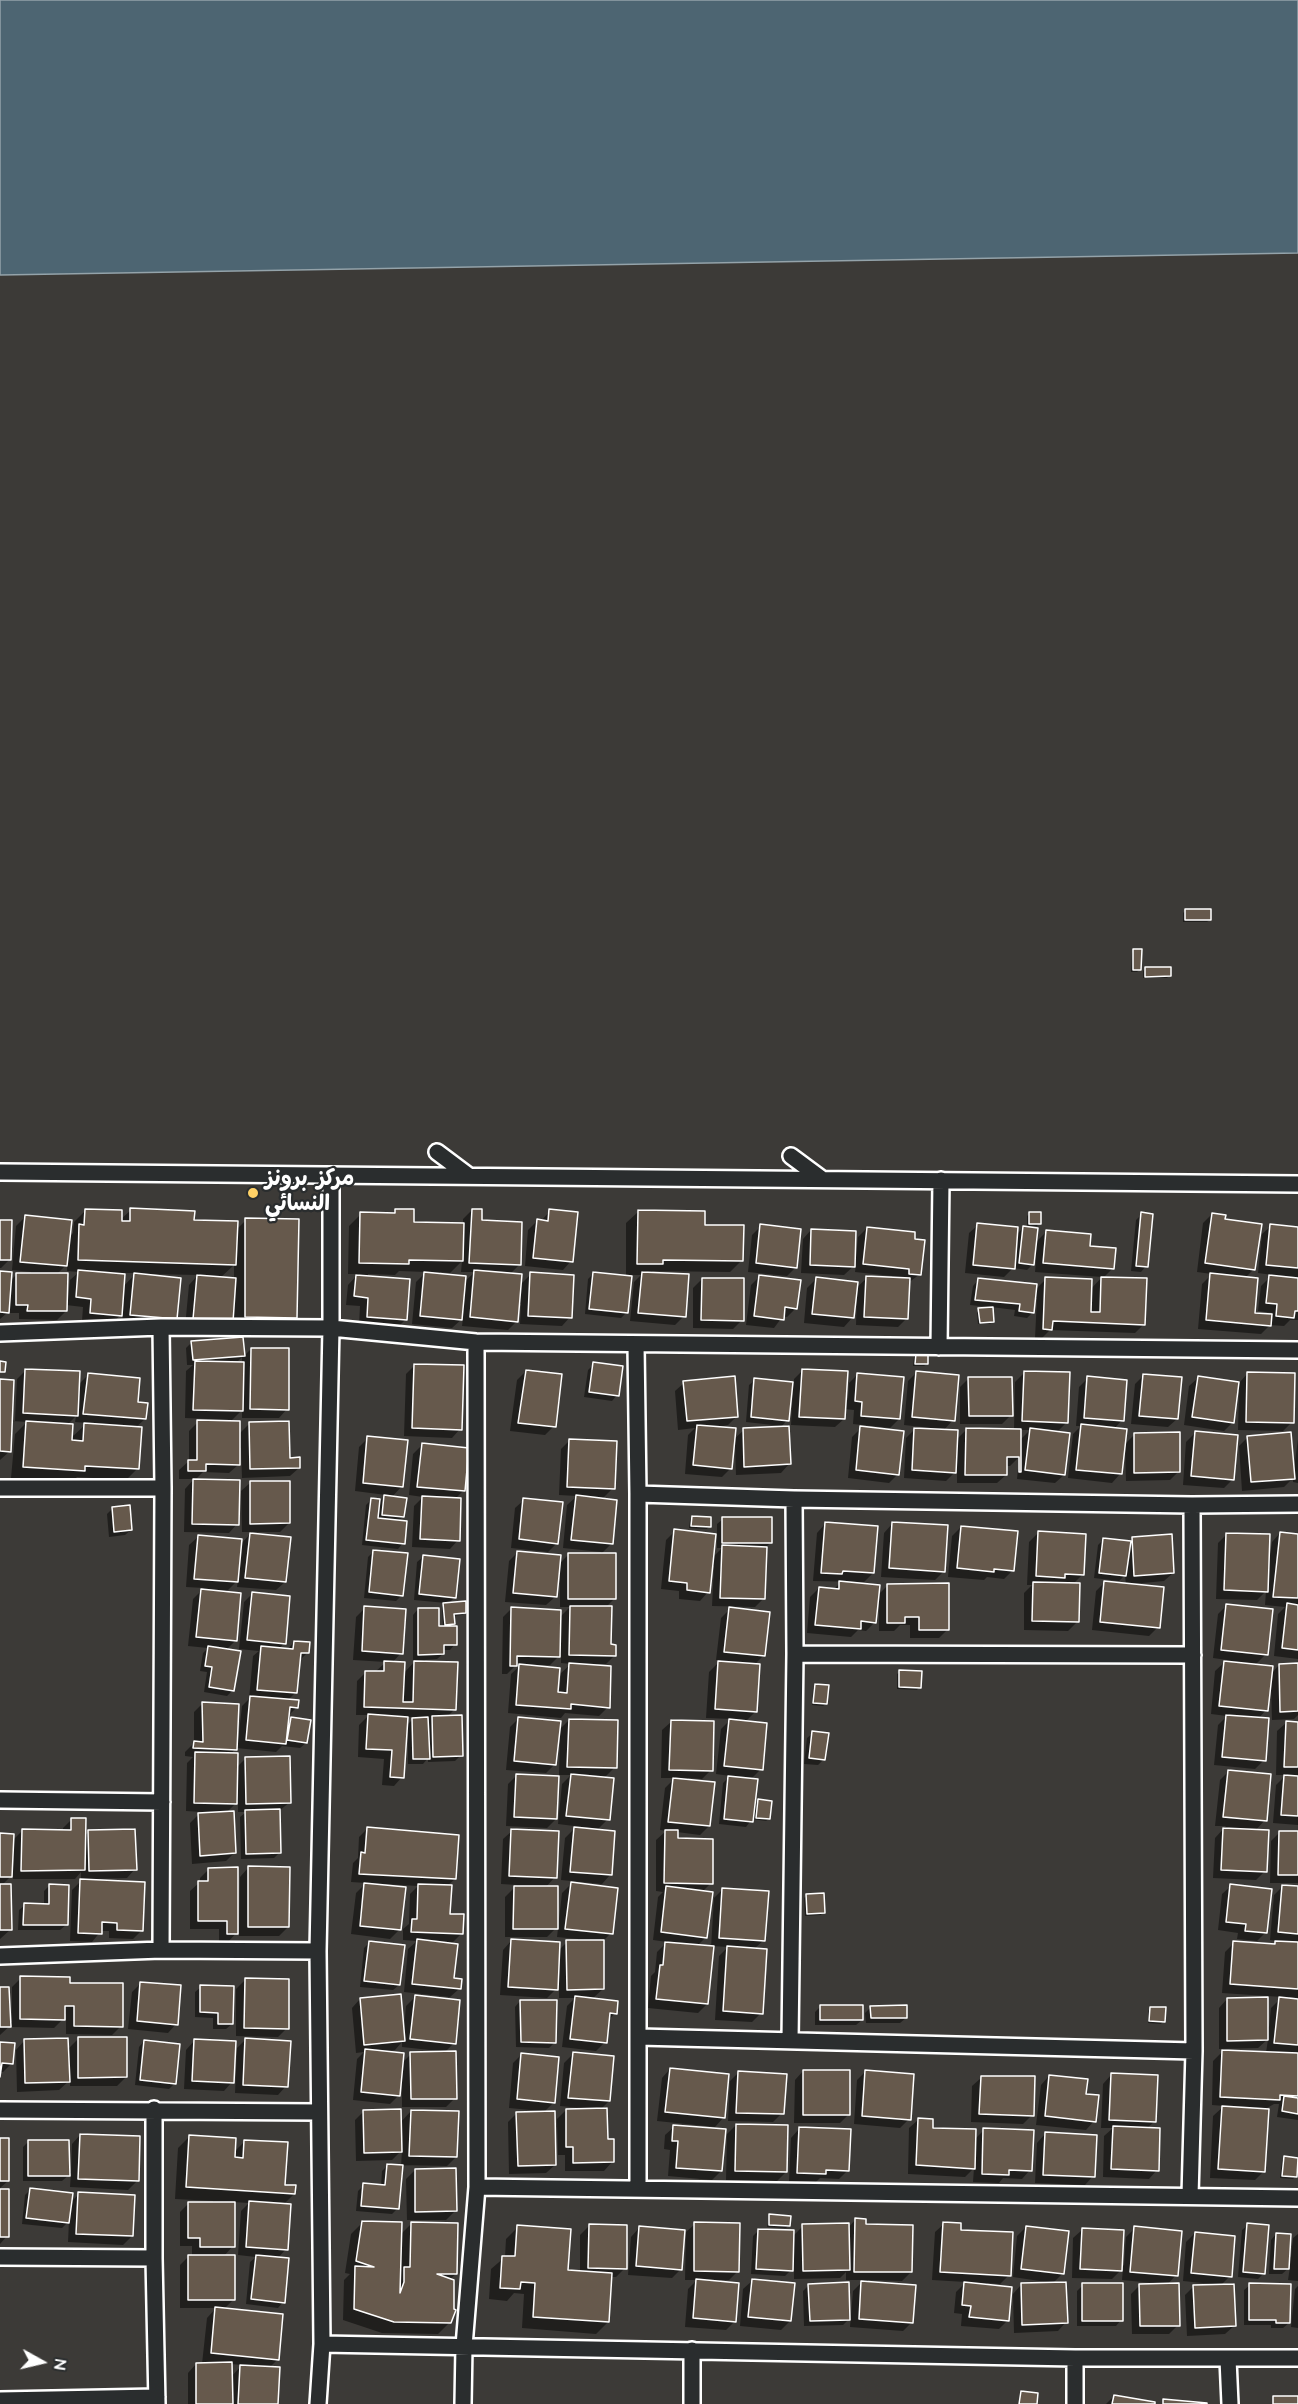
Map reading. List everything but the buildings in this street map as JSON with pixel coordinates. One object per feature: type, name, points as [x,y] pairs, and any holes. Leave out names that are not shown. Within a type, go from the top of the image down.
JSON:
[{"type":"street","points":[[437,1152],[469,1176]]},
{"type":"street","points":[[791,1156],[822,1179]]},
{"type":"street","points":[[0,1172],[1298,1184]]},
{"type":"street","points":[[318,2404],[322,2344],[318,1951],[331,1328],[331,1175]]},
{"type":"street","points":[[939,1347],[941,1180]]},
{"type":"street","points":[[161,1327],[162,1950]]},
{"type":"street","points":[[0,1333],[161,1327],[331,1328],[476,1342],[1298,1350]]},
{"type":"street","points":[[463,2404],[464,2346],[477,2187],[476,1342]]},
{"type":"street","points":[[636,1345],[638,2189]]},
{"type":"street","points":[[0,1488],[163,1488]]},
{"type":"street","points":[[638,1494],[794,1499],[1192,1505],[1298,1504]]},
{"type":"street","points":[[790,2040],[795,1654],[794,1499]]},
{"type":"street","points":[[1190,2196],[1194,2051],[1192,1505]]},
{"type":"street","points":[[795,1654],[1193,1655]]},
{"type":"street","points":[[0,1800],[162,1802]]},
{"type":"street","points":[[0,1956],[162,1950],[318,1951]]},
{"type":"street","points":[[639,2037],[1194,2051]]},
{"type":"street","points":[[0,2110],[154,2109],[319,2112]]},
{"type":"street","points":[[0,2400],[157,2400],[154,2109]]},
{"type":"street","points":[[477,2187],[1298,2198]]},
{"type":"street","points":[[0,2257],[154,2258]]},
{"type":"street","points":[[322,2344],[1075,2358],[1298,2358]]},
{"type":"street","points":[[692,2350],[692,2404]]},
{"type":"street","points":[[1075,2358],[1075,2404]]},
{"type":"street","points":[[1228,2359],[1230,2404]]},
{"type":"water","points":[[0,0],[1298,0],[1298,253],[0,275]]},
{"type":"place","name":"مركز برونز النسائي","points":[[253,1193]]}]
